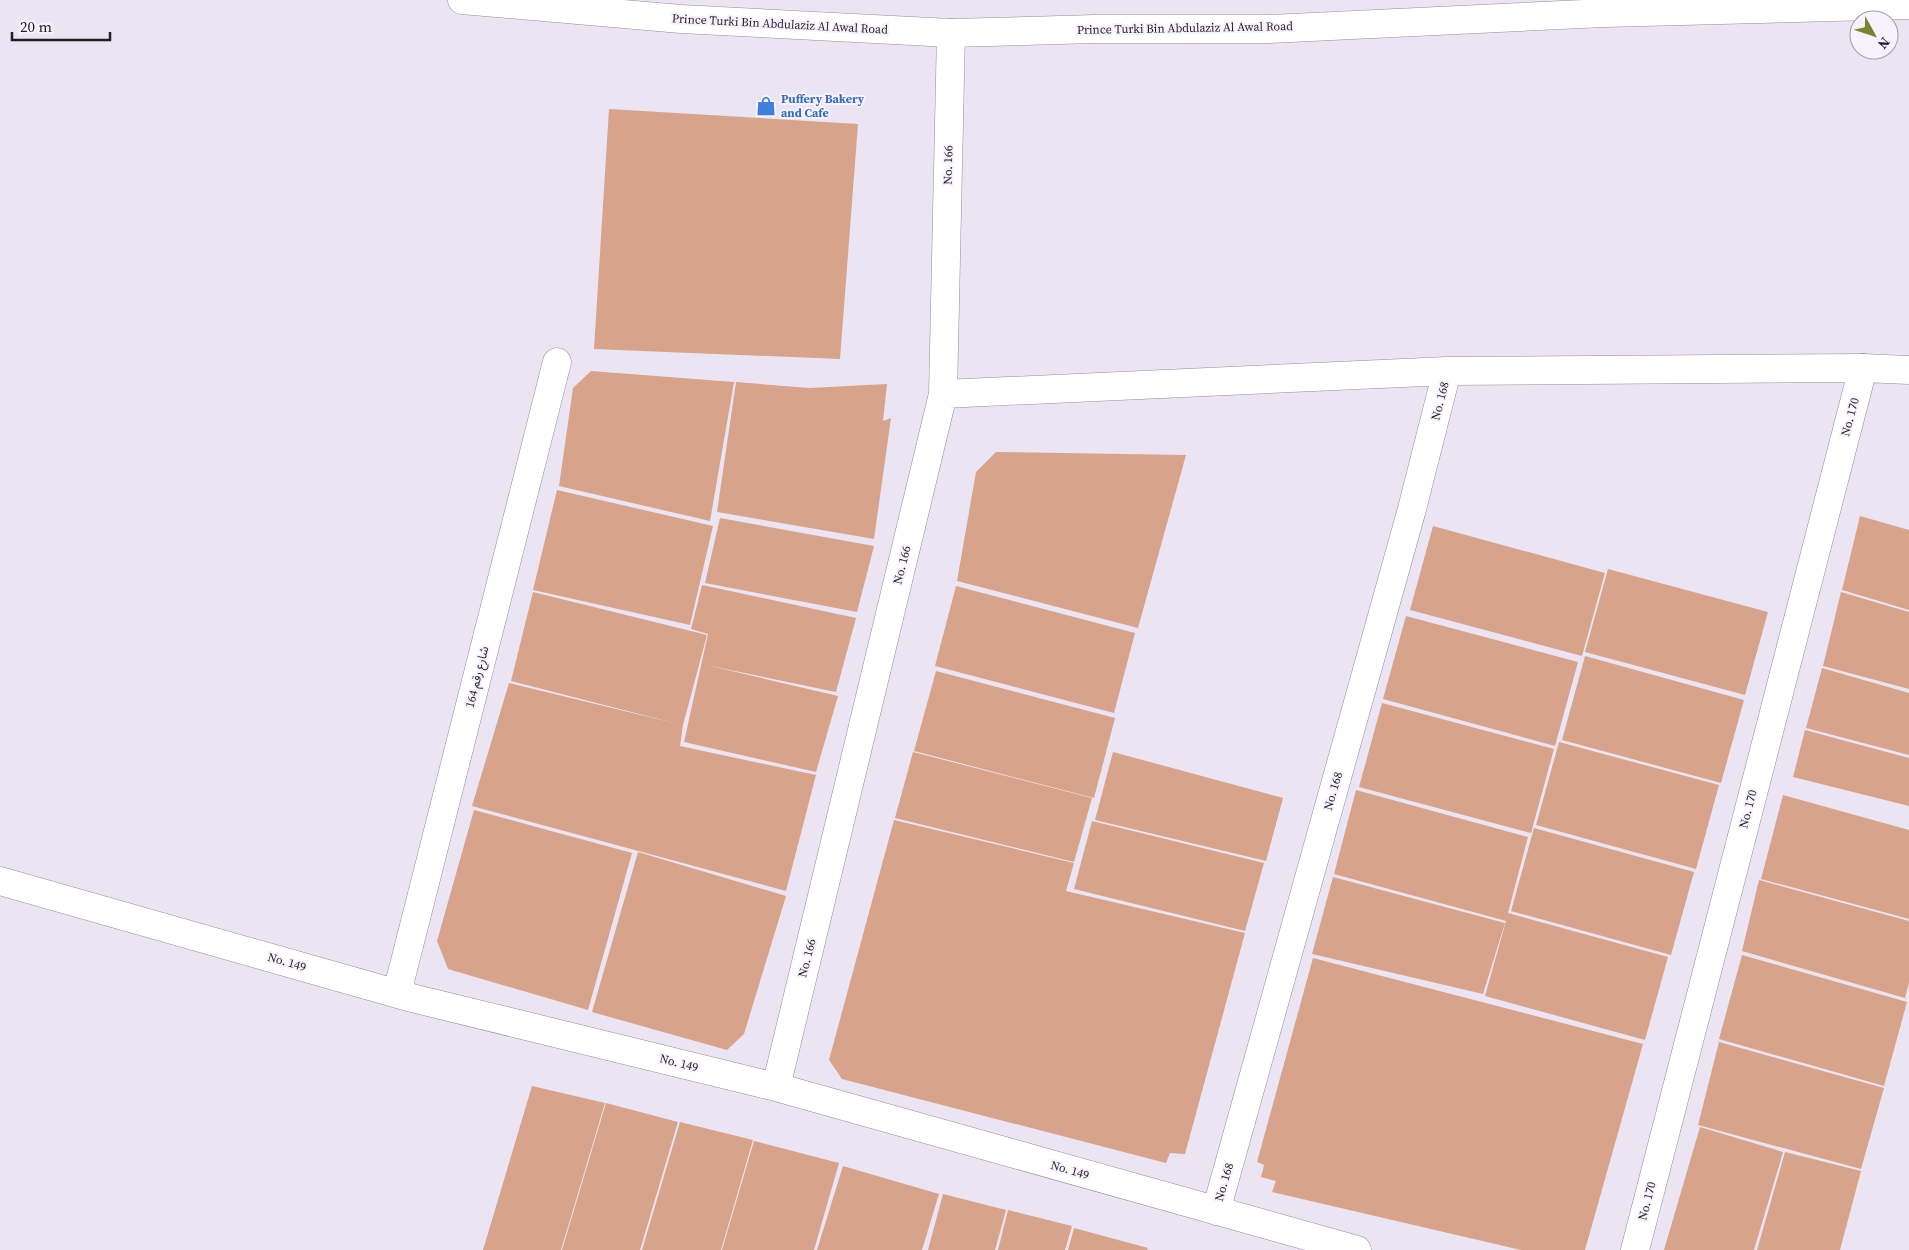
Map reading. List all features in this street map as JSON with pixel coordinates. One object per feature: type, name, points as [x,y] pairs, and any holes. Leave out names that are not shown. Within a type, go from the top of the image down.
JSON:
[{"type":"street","name":"Prince Turki Bin Abdulaziz Al Awal Road","points":[[462,0],[681,19],[951,32],[1096,29],[1269,29],[1604,13],[1909,5]]},
{"type":"street","points":[[1791,8],[1823,0]]},
{"type":"street","name":"No. 166","points":[[776,1087],[943,394],[951,32]]},
{"type":"street","name":"شارع رقم 164","points":[[397,993],[557,362]]},
{"type":"street","points":[[943,394],[1447,371],[1863,368],[1909,370]]},
{"type":"street","name":"No. 170","points":[[1635,1250],[1863,368]]},
{"type":"street","name":"No. 168","points":[[1216,1211],[1412,509],[1447,371]]},
{"type":"street","name":"No. 149","points":[[0,881],[397,993],[776,1087],[1356,1250]]},
{"type":"building","points":[[609,109],[858,124],[840,359],[594,349]]},
{"type":"building","points":[[591,371],[734,382],[710,521],[559,486],[573,388]]},
{"type":"building","points":[[736,382],[809,388],[887,384],[883,421],[891,418],[874,539],[717,512]]},
{"type":"building","points":[[996,452],[1186,455],[1138,628],[957,581],[976,472]]},
{"type":"building","points":[[557,490],[713,526],[690,625],[533,590]]},
{"type":"building","points":[[1860,516],[1909,530],[1909,610],[1842,590]]},
{"type":"building","points":[[720,518],[874,546],[857,612],[705,583]]},
{"type":"building","points":[[1433,526],[1605,573],[1582,656],[1410,610]]},
{"type":"building","points":[[1608,569],[1768,612],[1745,695],[1585,652]]},
{"type":"building","points":[[702,585],[856,618],[836,692],[706,665],[838,696],[816,772],[684,742],[708,634],[691,629]]},
{"type":"building","points":[[956,586],[1135,633],[1114,713],[935,666]]},
{"type":"building","points":[[533,592],[707,635],[683,725],[680,746],[816,775],[786,891],[472,806],[509,683],[678,724],[511,681]]},
{"type":"building","points":[[1841,592],[1909,612],[1909,689],[1823,666]]},
{"type":"building","points":[[1406,616],[1578,662],[1555,746],[1383,699]]},
{"type":"building","points":[[1585,656],[1744,700],[1721,783],[1562,740]]},
{"type":"building","points":[[1822,668],[1909,693],[1909,755],[1806,728]]},
{"type":"building","points":[[936,671],[1115,718],[1094,798],[914,751]]},
{"type":"building","points":[[1382,703],[1554,749],[1531,833],[1359,787]]},
{"type":"building","points":[[1805,730],[1909,758],[1909,806],[1793,777]]},
{"type":"building","points":[[1559,742],[1719,785],[1696,869],[1536,825]]},
{"type":"building","points":[[913,752],[1092,798],[1074,862],[895,818]]},
{"type":"building","points":[[1113,752],[1283,798],[1266,861],[1095,820]]},
{"type":"building","points":[[1356,790],[1528,837],[1508,913],[1668,957],[1645,1040],[1485,996],[1506,921],[1334,874]]},
{"type":"building","points":[[1783,795],[1909,830],[1909,919],[1761,879]]},
{"type":"building","points":[[474,810],[632,853],[588,1010],[448,969],[437,941]]},
{"type":"building","points":[[894,820],[1074,863],[1066,891],[1245,933],[1185,1154],[1170,1153],[1166,1163],[842,1079],[829,1060]]},
{"type":"building","points":[[1092,821],[1264,863],[1245,931],[1074,889]]},
{"type":"building","points":[[1534,828],[1694,872],[1671,955],[1511,911]]},
{"type":"building","points":[[638,852],[786,896],[744,1034],[727,1050],[592,1012]]},
{"type":"building","points":[[1333,877],[1505,923],[1483,994],[1312,954]]},
{"type":"building","points":[[1759,880],[1909,921],[1909,983],[1905,998],[1742,951]]},
{"type":"building","points":[[1742,955],[1907,1002],[1884,1086],[1719,1039]]},
{"type":"building","points":[[1313,958],[1643,1044],[1585,1250],[1521,1250],[1272,1192],[1276,1181],[1261,1177],[1264,1165],[1257,1162]]},
{"type":"building","points":[[1719,1042],[1884,1088],[1861,1169],[1698,1125]]},
{"type":"building","points":[[532,1086],[605,1103],[561,1250],[483,1250]]},
{"type":"building","points":[[606,1103],[678,1122],[640,1250],[562,1250]]},
{"type":"building","points":[[680,1122],[753,1140],[721,1250],[642,1250]]},
{"type":"building","points":[[1700,1127],[1783,1152],[1754,1250],[1664,1250]]},
{"type":"building","points":[[754,1141],[839,1163],[814,1250],[722,1250]]},
{"type":"building","points":[[1785,1152],[1861,1171],[1840,1250],[1757,1250]]},
{"type":"building","points":[[843,1166],[939,1194],[922,1250],[817,1250]]},
{"type":"building","points":[[943,1194],[1006,1210],[995,1250],[928,1250]]},
{"type":"building","points":[[1008,1210],[1072,1226],[1065,1250],[998,1250]]},
{"type":"building","points":[[1074,1228],[1148,1248],[1147,1250],[1068,1250]]},
{"type":"place","name":"Puffery Bakery and Cafe","points":[[766,106]]}]
